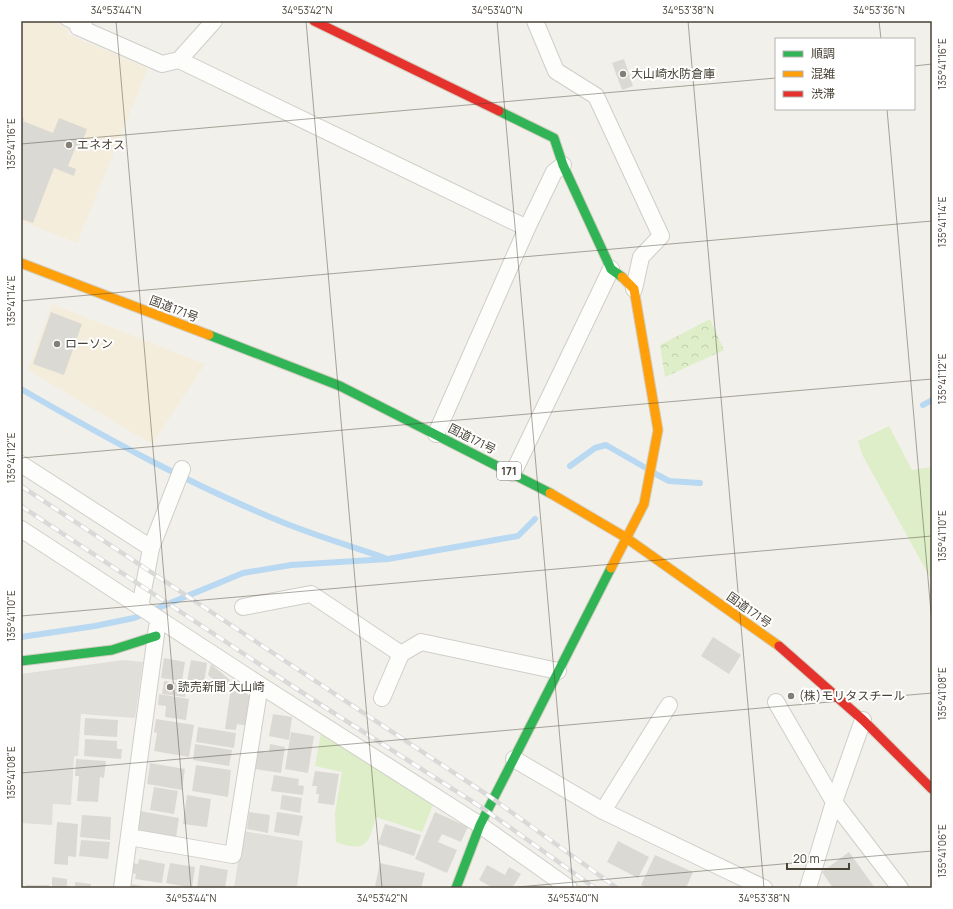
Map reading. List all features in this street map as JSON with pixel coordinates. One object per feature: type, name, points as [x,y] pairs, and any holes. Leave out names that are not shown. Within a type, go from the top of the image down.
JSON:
[{"type":"main road","points":[[314,21],[554,138],[563,165],[611,269],[626,280],[634,289],[658,430],[644,504],[625,537],[480,825],[456,888]]},
{"type":"main road","name":"国道171号","points":[[21,263],[340,386],[513,473],[565,501],[625,537],[785,651],[863,720],[932,789]]},
{"type":"main road","points":[[21,661],[112,650],[156,636]]},
{"type":"street","points":[[76,23],[162,64],[179,60],[214,21]]},
{"type":"street","points":[[533,23],[556,71],[596,96],[661,236],[640,257],[634,289]]},
{"type":"street","points":[[179,60],[527,228]]},
{"type":"street","points":[[436,434],[527,228],[554,172],[563,165]]},
{"type":"street","points":[[513,473],[611,269]]},
{"type":"street","points":[[21,464],[151,548]]},
{"type":"street","points":[[140,607],[151,548],[182,469]]},
{"type":"street","points":[[21,529],[260,686],[480,825],[569,888]]},
{"type":"street","points":[[243,608],[310,594],[401,654]]},
{"type":"street","points":[[122,888],[158,619]]},
{"type":"street","points":[[382,698],[401,654],[421,642],[558,671]]},
{"type":"street","points":[[129,838],[233,855],[260,686]]},
{"type":"street","points":[[776,702],[834,802],[900,888]]},
{"type":"street","points":[[603,811],[669,705]]},
{"type":"street","points":[[808,888],[834,802],[863,720]]},
{"type":"street","points":[[514,759],[603,811],[764,888]]},
{"type":"shaded area","name":"エネオス","points":[[23,21],[53,21],[68,29],[67,34],[148,68],[77,243],[21,221],[21,23]]},
{"type":"shaded area","points":[[52,304],[205,364],[152,444],[28,370]]},
{"type":"shaded area","points":[[123,660],[143,662],[135,718],[81,714],[78,756],[74,756],[71,805],[53,804],[52,825],[21,823],[21,674]]},
{"type":"shaded area","points":[[243,831],[303,841],[297,888],[234,888]]},
{"type":"green space","points":[[710,319],[724,350],[665,377],[660,345]]},
{"type":"green space","points":[[889,426],[912,470],[932,467],[932,581],[863,456],[858,441]]},
{"type":"green space","points":[[322,727],[435,800],[422,832],[376,817],[371,834],[365,844],[354,847],[336,842],[335,813],[342,772],[315,766]]},
{"type":"building","name":"大山崎水防倉庫","points":[[624,59],[633,86],[622,90],[612,63]]},
{"type":"building","points":[[21,117],[24,118],[23,121],[53,133],[59,118],[87,129],[80,148],[76,146],[68,166],[76,169],[74,176],[54,168],[33,223],[21,219]]},
{"type":"building","name":"ローソン","points":[[51,312],[82,324],[64,375],[33,364]]},
{"type":"building","points":[[713,637],[741,655],[729,674],[701,656]]},
{"type":"building","points":[[164,658],[185,662],[182,681],[161,678]]},
{"type":"building","points":[[191,660],[207,663],[204,684],[187,681]]},
{"type":"building","points":[[211,664],[230,680],[223,688],[208,675]]},
{"type":"building","points":[[164,681],[187,684],[185,697],[162,694]]},
{"type":"building","points":[[232,681],[253,699],[249,726],[237,724],[236,730],[225,729]]},
{"type":"building","points":[[159,694],[189,699],[186,720],[165,717],[166,706],[158,705]]},
{"type":"building","points":[[273,714],[292,717],[289,740],[269,736]]},
{"type":"building","points":[[85,718],[118,720],[117,737],[84,735]]},
{"type":"building","points":[[156,719],[194,725],[189,757],[154,751],[157,733],[154,732]]},
{"type":"building","points":[[198,727],[236,733],[234,748],[196,742]]},
{"type":"building","points":[[291,732],[314,736],[308,773],[285,769]]},
{"type":"building","points":[[85,739],[117,741],[117,749],[122,749],[121,759],[84,756]]},
{"type":"building","points":[[195,744],[232,750],[229,766],[193,760]]},
{"type":"building","points":[[270,744],[285,747],[281,773],[255,769],[258,751],[269,752]]},
{"type":"building","points":[[76,759],[106,761],[104,778],[100,777],[98,802],[77,801],[79,776],[75,776]]},
{"type":"building","points":[[150,763],[185,769],[182,790],[147,784]]},
{"type":"building","points":[[196,765],[231,770],[228,797],[192,791]]},
{"type":"building","points":[[315,771],[339,774],[334,805],[318,803],[319,794],[316,794],[317,786],[312,786]]},
{"type":"building","points":[[274,775],[299,779],[298,785],[304,786],[303,795],[271,791]]},
{"type":"building","points":[[154,787],[178,791],[174,814],[150,810]]},
{"type":"building","points":[[187,795],[211,799],[207,827],[183,824]]},
{"type":"building","points":[[282,795],[302,798],[300,813],[280,809]]},
{"type":"building","points":[[140,811],[179,818],[176,838],[137,832]]},
{"type":"building","points":[[249,812],[270,815],[268,833],[247,829]]},
{"type":"building","points":[[277,812],[303,816],[299,836],[274,832]]},
{"type":"building","points":[[435,812],[468,827],[461,842],[442,834],[438,842],[457,850],[447,873],[415,859]]},
{"type":"building","points":[[82,815],[111,817],[110,840],[80,837]]},
{"type":"building","points":[[57,822],[78,824],[76,857],[68,856],[68,865],[54,864]]},
{"type":"building","points":[[385,824],[421,835],[414,856],[378,844]]},
{"type":"building","points":[[81,840],[110,842],[108,859],[79,856]]},
{"type":"building","points":[[618,841],[649,857],[638,878],[607,862]]},
{"type":"building","points":[[849,852],[875,888],[833,888],[822,872]]},
{"type":"building","points":[[655,855],[693,872],[686,888],[646,888],[641,885]]},
{"type":"building","points":[[139,859],[165,864],[162,883],[135,879],[136,874],[130,873],[132,863],[138,864]]},
{"type":"building","points":[[170,863],[195,867],[192,888],[166,883]]},
{"type":"building","points":[[380,863],[425,873],[421,888],[385,888],[375,886]]},
{"type":"building","points":[[200,865],[228,870],[225,888],[197,888]]},
{"type":"building","points":[[487,865],[505,875],[509,867],[521,874],[512,888],[493,888],[479,880]]},
{"type":"building","points":[[52,877],[67,879],[67,886],[70,886],[70,888],[52,888]]},
{"type":"building","points":[[75,882],[91,884],[91,888],[75,888]]},
{"type":"building","points":[[129,884],[150,887],[150,888],[128,888]]},
{"type":"building","points":[[26,885],[49,885],[49,888],[26,888]]},
{"type":"waterway","points":[[21,389],[149,460],[248,508],[295,527],[385,558]]},
{"type":"waterway","points":[[923,405],[932,400]]},
{"type":"waterway","points":[[570,466],[595,448],[606,445],[646,468]]},
{"type":"waterway","points":[[654,473],[669,481],[700,483]]},
{"type":"waterway","points":[[21,637],[95,626],[134,618],[243,573],[291,565],[388,559],[518,536],[535,519]]},
{"type":"railway","points":[[21,486],[489,796],[617,888]]},
{"type":"railway","points":[[21,506],[312,699],[484,809],[595,888]]},
{"type":"traffic: fast","points":[[499,111],[554,138],[563,165],[611,269],[622,277]]},
{"type":"traffic: fast","points":[[209,335],[340,386],[550,493]]},
{"type":"traffic: fast","points":[[456,888],[480,825],[611,568]]},
{"type":"traffic: fast","points":[[21,661],[112,650],[156,636]]},
{"type":"traffic: slow","points":[[21,263],[209,335]]},
{"type":"traffic: slow","points":[[611,568],[644,504],[658,430],[634,289],[622,277]]},
{"type":"traffic: slow","points":[[550,493],[625,537],[779,646]]},
{"type":"traffic: jam","points":[[314,21],[499,111]]},
{"type":"traffic: jam","points":[[779,646],[863,720],[932,789]]},
{"type":"place","name":"大山崎水防倉庫","points":[[623,74]]},
{"type":"place","name":"エネオス","points":[[69,145]]},
{"type":"place","name":"ローソン","points":[[57,344]]},
{"type":"place","name":"読売新聞 大山崎","points":[[170,687]]},
{"type":"place","name":"(株)モリタスチール","points":[[791,696]]}]
